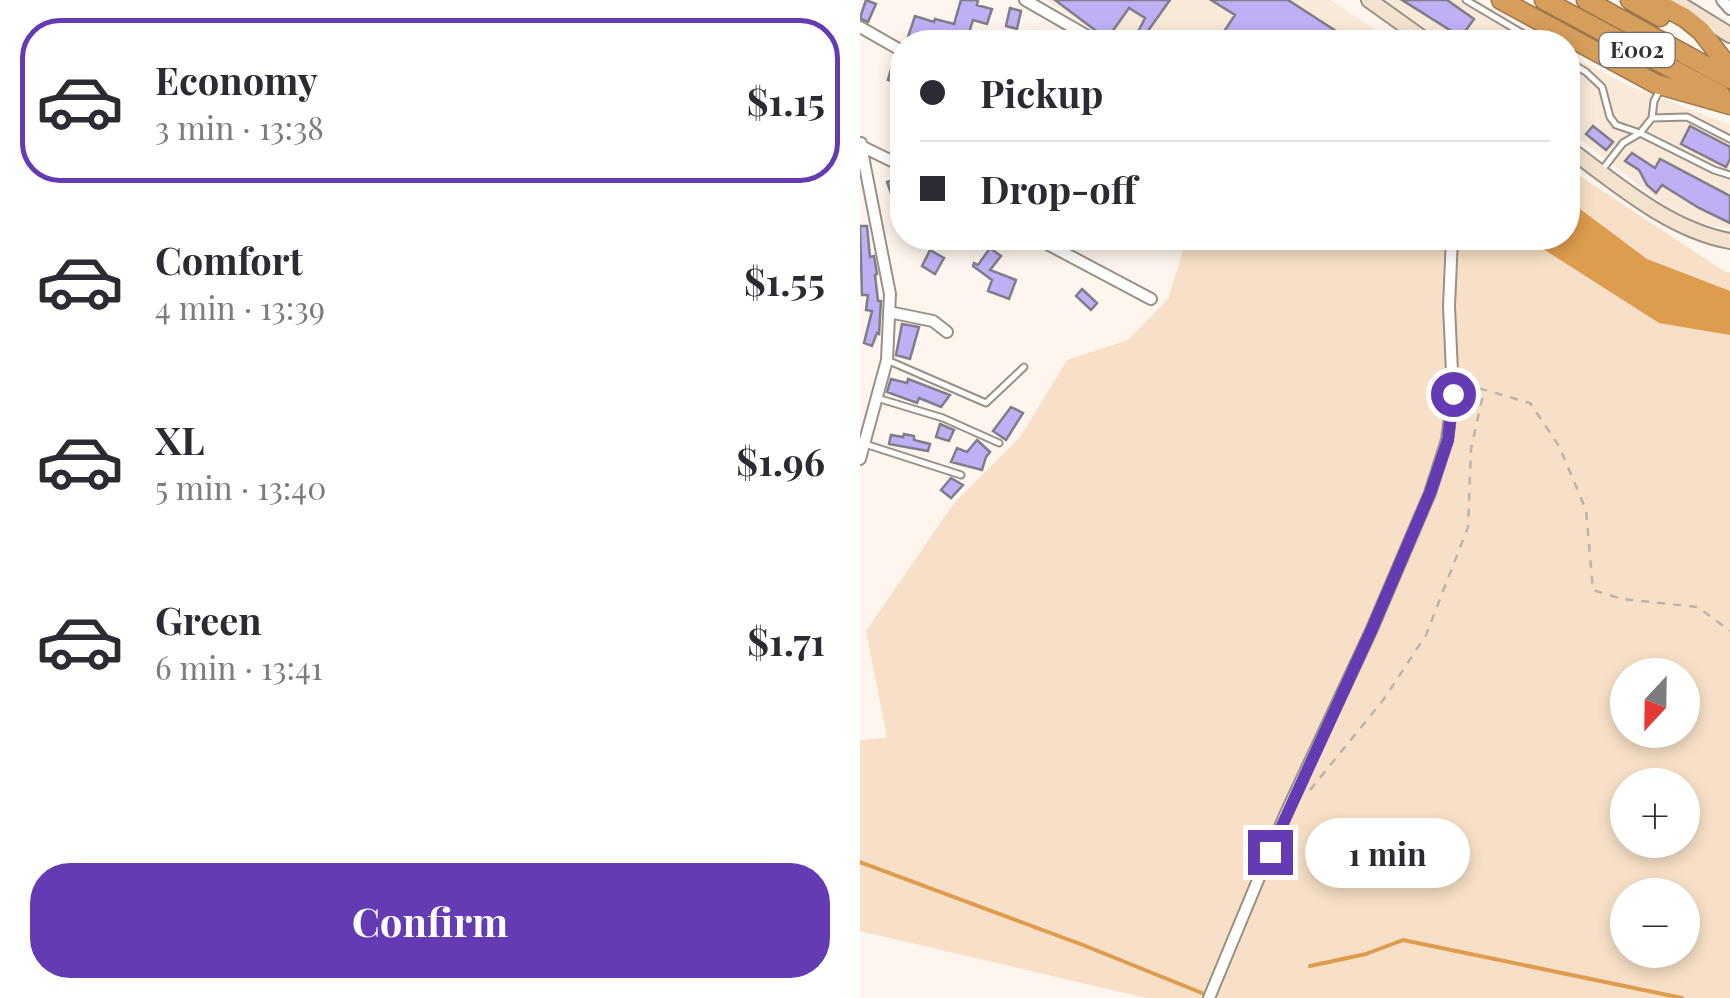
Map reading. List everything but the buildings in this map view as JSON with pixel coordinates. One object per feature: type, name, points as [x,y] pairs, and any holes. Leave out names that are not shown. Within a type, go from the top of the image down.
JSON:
[{"type":"highway","points":[[1502,0],[1558,30]]},
{"type":"highway","points":[[1528,0],[1661,76],[1730,103]]},
{"type":"highway","name":"E002","points":[[1544,0],[1730,103]]},
{"type":"highway","points":[[1568,0],[1730,88]]},
{"type":"highway","name":"E002","points":[[1586,0],[1730,79]]},
{"type":"highway","points":[[1610,0],[1722,66]]},
{"type":"highway","points":[[1630,0],[1687,32],[1722,66]]},
{"type":"highway","points":[[1652,0],[1701,31],[1730,79]]},
{"type":"highway","points":[[1580,42],[1662,86],[1730,103]]},
{"type":"street","points":[[1025,0],[1077,30]]},
{"type":"street","points":[[1369,0],[1411,30]]},
{"type":"street","points":[[1674,0],[1730,35]]},
{"type":"street","points":[[1722,0],[1730,9]]},
{"type":"street","points":[[860,27],[890,44]]},
{"type":"street","points":[[861,142],[890,159]]},
{"type":"street","points":[[860,460],[886,360],[890,294],[861,142]]},
{"type":"street","points":[[1580,157],[1669,220],[1702,235],[1730,241]]},
{"type":"street","points":[[1059,250],[1151,299]]},
{"type":"street","points":[[1210,998],[1285,816],[1430,493],[1448,440],[1453,394],[1450,250]]},
{"type":"street","points":[[889,312],[933,321],[947,332]]},
{"type":"lane","points":[[1466,0],[1517,30]]},
{"type":"lane","points":[[1580,68],[1602,87],[1610,117],[1616,124],[1730,176]]},
{"type":"lane","points":[[1600,172],[1623,143],[1652,118],[1654,101],[1662,86]]},
{"type":"lane","points":[[1652,118],[1687,117],[1730,139]]},
{"type":"lane","points":[[886,360],[986,404],[1024,367]]},
{"type":"lane","points":[[877,398],[943,418],[999,443]]},
{"type":"lane","points":[[866,444],[962,475]]},
{"type":"path","points":[[1452,381],[1530,404],[1559,446],[1586,510],[1593,590],[1622,599],[1698,607],[1730,631]]},
{"type":"path","points":[[1309,791],[1384,699],[1426,635],[1468,528],[1471,449],[1484,390]]},
{"type":"shaded area","points":[[1046,0],[1330,0],[1375,30],[1092,30]]},
{"type":"shaded area","points":[[1384,0],[1478,0],[1527,30],[1429,30]]},
{"type":"shaded area","points":[[1580,61],[1630,86],[1730,125],[1730,229],[1696,222],[1662,203],[1580,139]]},
{"type":"shaded area","points":[[1580,176],[1730,272],[1730,998],[1146,998],[860,931],[860,740],[887,738],[866,631],[954,503],[1020,437],[1067,360],[1128,340],[1168,299],[1183,250],[1580,250]]},
{"type":"shaded area","points":[[1580,209],[1647,259],[1730,291],[1730,335],[1659,323],[1545,250],[1580,250]]},
{"type":"waterway","points":[[860,862],[1202,993]]},
{"type":"waterway","points":[[1310,966],[1366,954],[1403,940],[1682,998]]},
{"type":"route","points":[[1270,852],[1430,493],[1448,440],[1453,394]]}]
